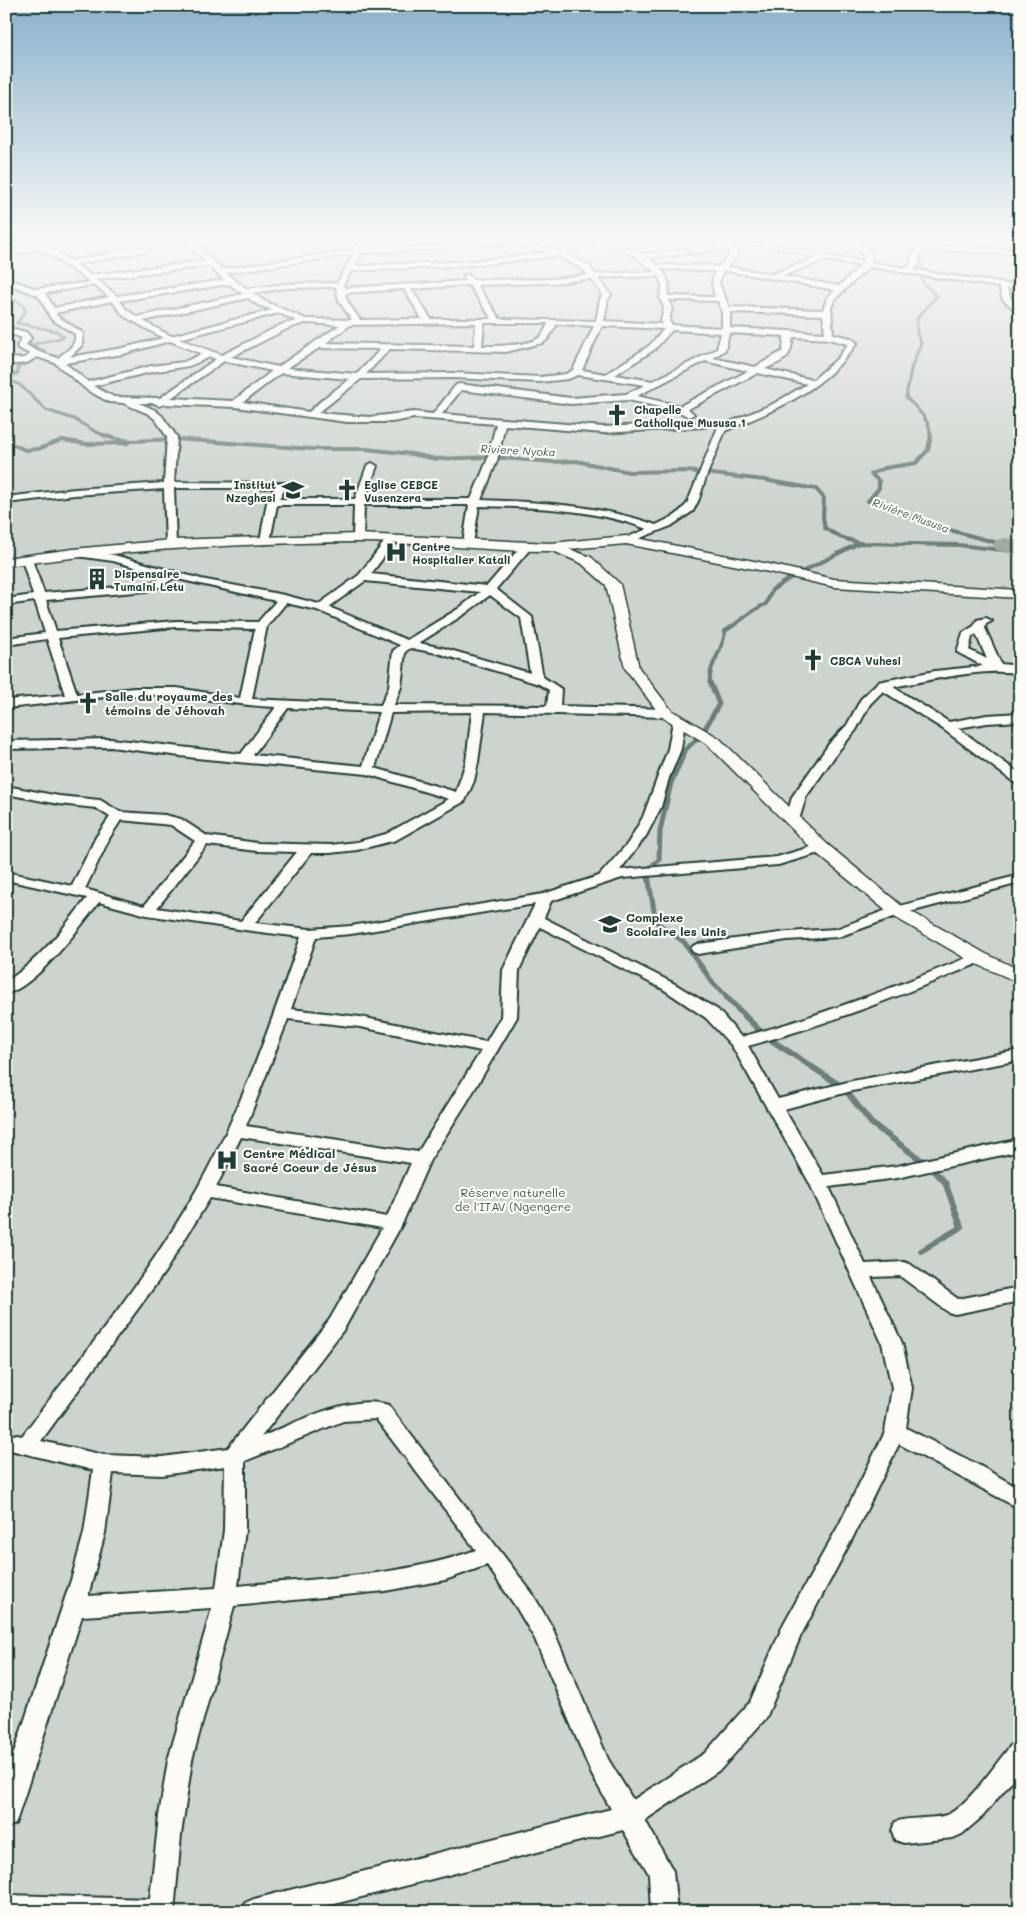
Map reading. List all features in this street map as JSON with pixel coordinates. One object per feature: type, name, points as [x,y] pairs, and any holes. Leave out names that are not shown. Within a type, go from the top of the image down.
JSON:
[{"type":"street","points":[[15,332],[23,334],[27,338],[21,346],[58,361],[86,385],[112,400],[235,404],[372,421],[395,420],[414,415],[501,423],[571,414],[628,397],[721,350],[726,332]]},
{"type":"street","points":[[58,361],[69,355],[78,345],[80,338],[76,332]]},
{"type":"street","points":[[156,332],[171,340],[221,359],[278,370],[360,376],[466,376],[555,379],[577,372],[656,384]]},
{"type":"street","points":[[58,361],[123,351],[202,332]]},
{"type":"street","points":[[152,412],[161,401],[221,359],[275,332]]},
{"type":"street","points":[[235,404],[298,355],[336,332]]},
{"type":"street","points":[[404,340],[407,332]]},
{"type":"street","points":[[478,348],[479,332]]},
{"type":"street","points":[[317,345],[386,347],[404,340],[478,348],[506,348],[531,344],[544,338],[548,332]]},
{"type":"street","points":[[577,372],[595,332]]},
{"type":"street","points":[[608,376],[647,350],[667,332]]},
{"type":"street","points":[[628,397],[681,409],[705,424],[721,429],[791,400],[836,363],[852,343],[848,340],[829,336],[766,332]]},
{"type":"street","points":[[829,332],[829,336]]},
{"type":"street","points":[[681,409],[755,370],[770,365],[787,352],[789,333]]},
{"type":"street","points":[[312,414],[327,400],[360,376],[386,347]]},
{"type":"street","points":[[86,385],[151,369],[186,364],[209,354]]},
{"type":"street","points":[[6,362],[27,360],[40,355]]},
{"type":"street","points":[[706,358],[813,383]]},
{"type":"street","points":[[436,416],[466,376]]},
{"type":"street","points":[[459,387],[571,414],[626,430],[705,424]]},
{"type":"street","points":[[124,400],[152,412],[159,418],[172,440],[169,484],[171,544]]},
{"type":"street","points":[[468,543],[475,502],[492,462],[493,450],[501,423]]},
{"type":"street","points":[[626,540],[680,518],[689,509],[695,500],[702,475],[721,429]]},
{"type":"street","points":[[358,538],[359,502],[372,466]]},
{"type":"street","points":[[6,500],[97,489],[169,484],[282,485],[272,502],[264,541]]},
{"type":"street","points":[[272,502],[475,502],[574,508],[624,516],[654,528]]},
{"type":"street","points":[[6,562],[74,553],[171,544],[358,538],[551,547],[626,540],[786,572],[806,578],[862,587],[1020,594]]},
{"type":"street","points":[[321,608],[363,577],[392,539]]},
{"type":"street","points":[[368,770],[386,709],[395,687],[399,651],[462,611],[490,590],[527,546]]},
{"type":"street","points":[[551,547],[586,560],[613,584],[632,668],[666,713],[713,741],[821,848],[897,911],[979,958],[1020,977]]},
{"type":"street","points":[[74,553],[114,558],[171,574],[284,598],[321,608],[408,644],[439,650],[537,678],[555,689],[553,710]]},
{"type":"street","points":[[27,560],[72,697]]},
{"type":"street","points":[[6,602],[40,597],[146,588],[160,583],[171,574]]},
{"type":"street","points":[[363,577],[490,590],[526,617],[537,678]]},
{"type":"street","points":[[245,702],[262,626],[284,598]]},
{"type":"street","points":[[6,642],[52,635],[176,624],[262,626]]},
{"type":"street","points":[[983,625],[997,668],[963,652],[967,635],[983,625]]},
{"type":"street","points":[[793,820],[799,797],[834,747],[852,727],[865,702],[882,685],[935,675],[997,668],[1020,670]]},
{"type":"street","points":[[882,685],[1017,774]]},
{"type":"street","points":[[6,704],[134,692],[177,692],[245,702],[284,705],[386,709],[479,708],[666,713]]},
{"type":"street","points":[[245,758],[284,705]]},
{"type":"street","points":[[6,790],[60,800],[100,804],[117,816],[170,820],[202,840],[257,847],[330,848],[357,846],[391,837],[460,798],[468,781],[479,708]]},
{"type":"street","points":[[946,726],[987,719],[1020,717]]},
{"type":"street","points":[[605,878],[627,856],[654,806],[659,787],[686,726]]},
{"type":"street","points":[[6,745],[111,743],[368,770],[460,798]]},
{"type":"street","points":[[77,891],[103,837],[117,816]]},
{"type":"street","points":[[147,911],[202,840]]},
{"type":"street","points":[[245,926],[308,847]]},
{"type":"street","points":[[9,878],[77,891],[95,898],[147,911],[245,926],[310,933],[351,930],[545,898],[605,878],[644,871],[778,861],[821,848]]},
{"type":"street","points":[[698,949],[787,936],[838,933],[897,911],[1020,879]]},
{"type":"street","points":[[6,989],[38,966],[58,945],[95,898]]},
{"type":"street","points":[[6,1908],[162,1911],[174,1795],[180,1759],[225,1598],[237,1503],[238,1484],[234,1456],[337,1324],[392,1224],[422,1159],[509,1017],[511,970],[545,898]]},
{"type":"street","points":[[254,1912],[630,1816],[713,1761],[758,1710],[792,1630],[846,1531],[895,1432],[902,1388],[892,1343],[818,1182],[738,1044],[712,1014],[668,986],[536,920]]},
{"type":"street","points":[[26,1446],[158,1268],[205,1190],[236,1130],[282,1012],[310,933]]},
{"type":"street","points":[[738,1044],[784,1031],[888,995],[979,958]]},
{"type":"street","points":[[282,1012],[360,1022],[490,1048]]},
{"type":"street","points":[[773,1106],[845,1088],[1020,1055]]},
{"type":"street","points":[[236,1130],[422,1159]]},
{"type":"street","points":[[818,1182],[897,1172],[1020,1145]]},
{"type":"street","points":[[205,1190],[392,1224]]},
{"type":"street","points":[[860,1271],[904,1269],[955,1307],[1020,1294]]},
{"type":"street","points":[[6,1441],[104,1464],[162,1466],[234,1456],[342,1413],[381,1411],[491,1554],[524,1600],[544,1634],[600,1767],[661,1871],[664,1912]]},
{"type":"street","points":[[895,1432],[973,1472],[1020,1500]]},
{"type":"street","points":[[6,1816],[74,1607],[92,1541],[104,1464]]},
{"type":"street","points":[[74,1607],[225,1598],[385,1581],[445,1571],[491,1554]]},
{"type":"street","points":[[904,1831],[953,1826],[975,1808],[1020,1752]]},
{"type":"green space","name":"Réserve naturelle de l'ITAV (Ngengere","points":[[6,332],[1020,332],[1020,1912],[6,1912]]},
{"type":"waterway","points":[[57,332],[64,337],[30,345],[45,351],[43,354],[18,367],[18,373],[11,376],[11,381],[20,385],[46,410],[74,419],[107,436]]},
{"type":"waterway","name":"Rivière Mususa","points":[[917,332],[921,343],[911,369],[906,397],[926,420],[930,436]]},
{"type":"waterway","name":"Riviere Nyoka","points":[[103,435],[133,441],[175,439],[312,449],[366,449],[412,454],[436,459],[491,457],[553,462],[576,461],[629,472],[687,471],[764,480],[816,489],[824,498],[823,518],[825,528],[840,537],[859,543]]},
{"type":"waterway","name":"Rivière Mususa","points":[[931,435],[928,450],[916,463],[885,468],[871,474],[879,481],[879,488],[868,501],[935,526],[1005,545]]},
{"type":"waterway","points":[[6,447],[14,445],[25,450],[38,449],[62,440],[86,444],[128,443]]},
{"type":"waterway","points":[[710,682],[711,670],[722,644],[725,631],[766,604],[772,590],[790,578],[859,543]]},
{"type":"waterway","points":[[859,543],[958,545],[1020,552]]},
{"type":"waterway","name":"Rivière Mususa","points":[[1005,545],[1020,548]]},
{"type":"waterway","points":[[710,682],[719,704],[702,734],[686,749],[671,783],[660,831],[659,860],[647,870],[656,922],[684,942],[713,983],[729,999]]},
{"type":"waterway","points":[[727,998],[765,1036],[844,1088],[871,1123],[928,1165],[945,1182],[961,1227],[921,1251]]},
{"type":"place","name":"Chapelle Catholique Mususa 1","points":[[617,415]]},
{"type":"place","name":"Institut Nzeghesi","points":[[293,490]]},
{"type":"place","name":"Eglise CEBCE Vusenzera","points":[[347,490]]},
{"type":"place","name":"Centre Hospitalier Katali","points":[[396,552]]},
{"type":"place","name":"Dispensaire Tumaini Letu","points":[[97,579]]},
{"type":"place","name":"CBCA Vuhesi","points":[[813,660]]},
{"type":"place","name":"Salle du royaume des témoins de Jéhovah","points":[[88,703]]},
{"type":"place","name":"Complexe Scolaire les Unis","points":[[610,924]]},
{"type":"place","name":"Centre Médical Sacré Coeur de Jésus","points":[[227,1160]]}]
